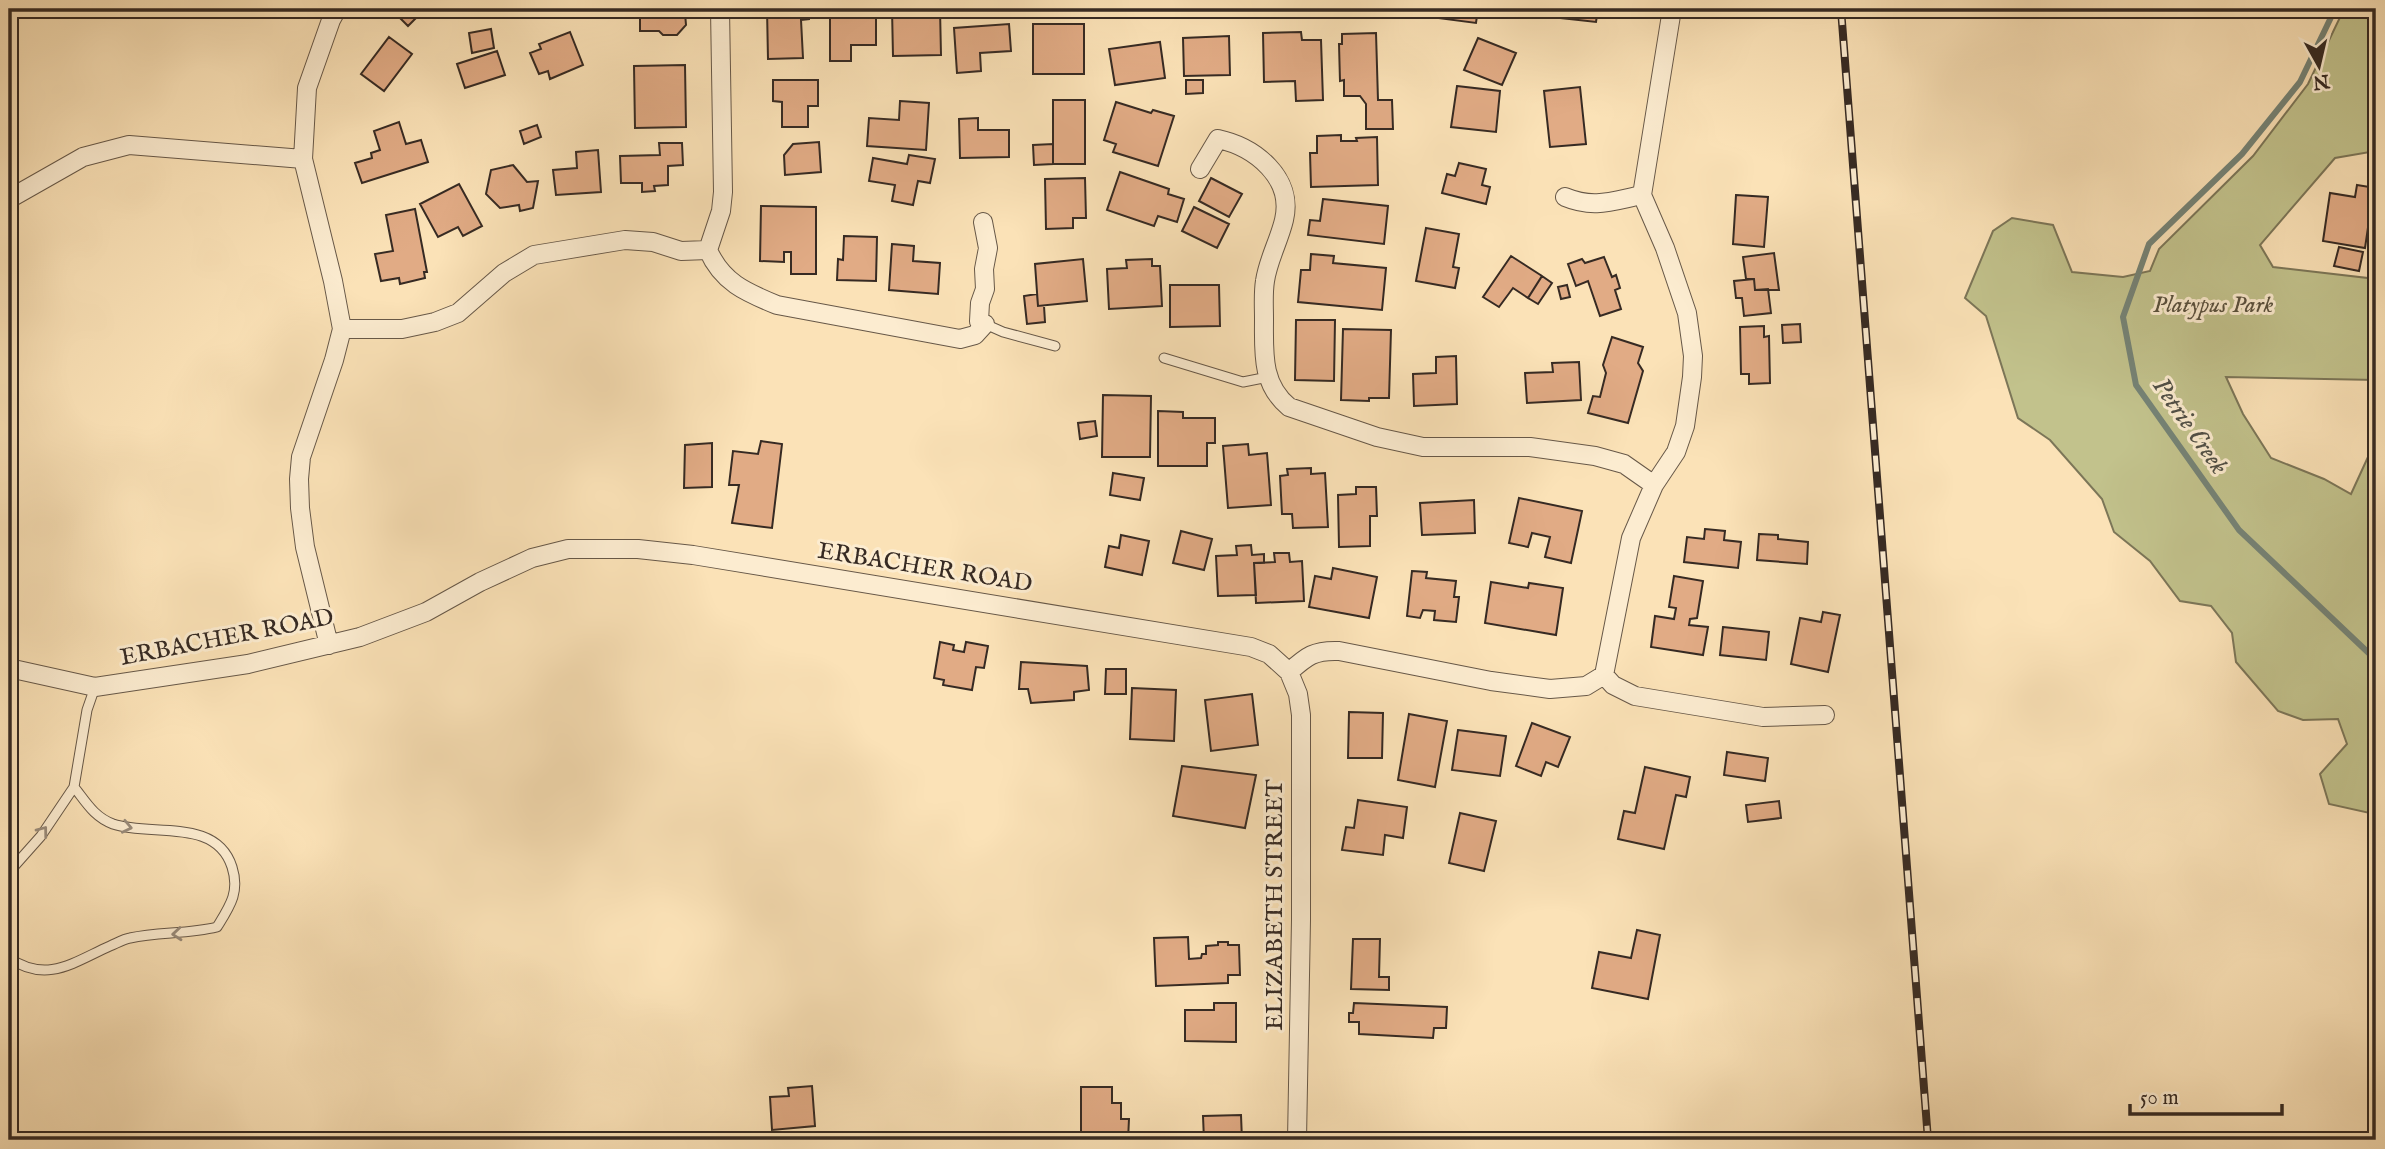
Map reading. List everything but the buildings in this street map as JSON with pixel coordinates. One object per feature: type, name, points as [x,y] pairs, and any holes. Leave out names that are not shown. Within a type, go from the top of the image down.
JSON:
[{"type":"street","points":[[329,646],[305,547],[299,480],[301,457],[342,330],[333,281],[303,159],[307,88],[337,9]]},
{"type":"street","points":[[720,9],[723,192],[721,211],[708,250],[714,263],[727,279],[755,296],[777,305],[960,339],[975,335],[985,324],[979,321],[988,248],[983,222]]},
{"type":"street","points":[[1289,672],[1307,656],[1321,650],[1550,689],[1586,686],[1604,675],[1631,538],[1654,485],[1676,452],[1685,426],[1693,356],[1691,332],[1677,282],[1642,195],[1672,9]]},
{"type":"street","points":[[1199,169],[1217,139],[1235,143],[1268,165],[1284,190],[1287,206],[1284,221],[1264,282],[1264,360],[1277,397],[1289,407],[1399,443],[1441,449],[1530,447],[1595,456],[1624,464],[1654,485]]},
{"type":"street","points":[[9,199],[83,157],[129,145],[303,159]]},
{"type":"street","points":[[1565,197],[1580,203],[1597,205],[1642,195]]},
{"type":"street","points":[[342,330],[402,328],[435,322],[458,313],[504,273],[534,255],[625,240],[653,242],[681,251],[708,250]]},
{"type":"street","name":"ERBACHER ROAD","points":[[9,668],[95,687],[248,664],[360,637],[426,612],[480,582],[532,558],[568,549],[603,548],[693,555],[1251,647],[1269,654],[1289,672]]},
{"type":"street","name":"ELIZABETH STREET","points":[[1289,672],[1298,694],[1301,715],[1297,1140]]},
{"type":"street","points":[[1604,675],[1613,685],[1635,696],[1763,717],[1825,715]]},
{"type":"lane","points":[[985,324],[1055,346]]},
{"type":"lane","points":[[1164,358],[1243,382],[1268,377]]},
{"type":"lane","points":[[9,872],[41,836],[74,787],[87,710],[95,687]]},
{"type":"lane","points":[[9,958],[18,965],[47,972],[128,938],[196,932],[217,927],[229,907],[237,881],[229,857],[215,843],[204,835],[144,830],[113,824],[95,814],[74,787]]},
{"type":"green space","name":"Platypus Park","points":[[2344,9],[2376,9],[2376,151],[2335,158],[2260,245],[2273,267],[2376,279],[2376,380],[2226,377],[2243,414],[2271,458],[2324,479],[2351,494],[2368,457],[2376,451],[2374,814],[2329,804],[2320,774],[2347,744],[2338,719],[2303,720],[2278,711],[2236,662],[2232,633],[2211,606],[2180,601],[2150,561],[2114,532],[2102,499],[2050,440],[2018,418],[1986,316],[1965,298],[1993,231],[2012,218],[2053,225],[2072,272],[2123,277],[2150,271],[2159,249],[2253,156],[2308,84]]},
{"type":"waterway","name":"Petrie Creek","points":[[2335,9],[2300,82],[2242,154],[2149,244],[2123,317],[2136,385],[2239,530],[2376,660]]},
{"type":"railway","points":[[1841,9],[1928,1140]]}]
